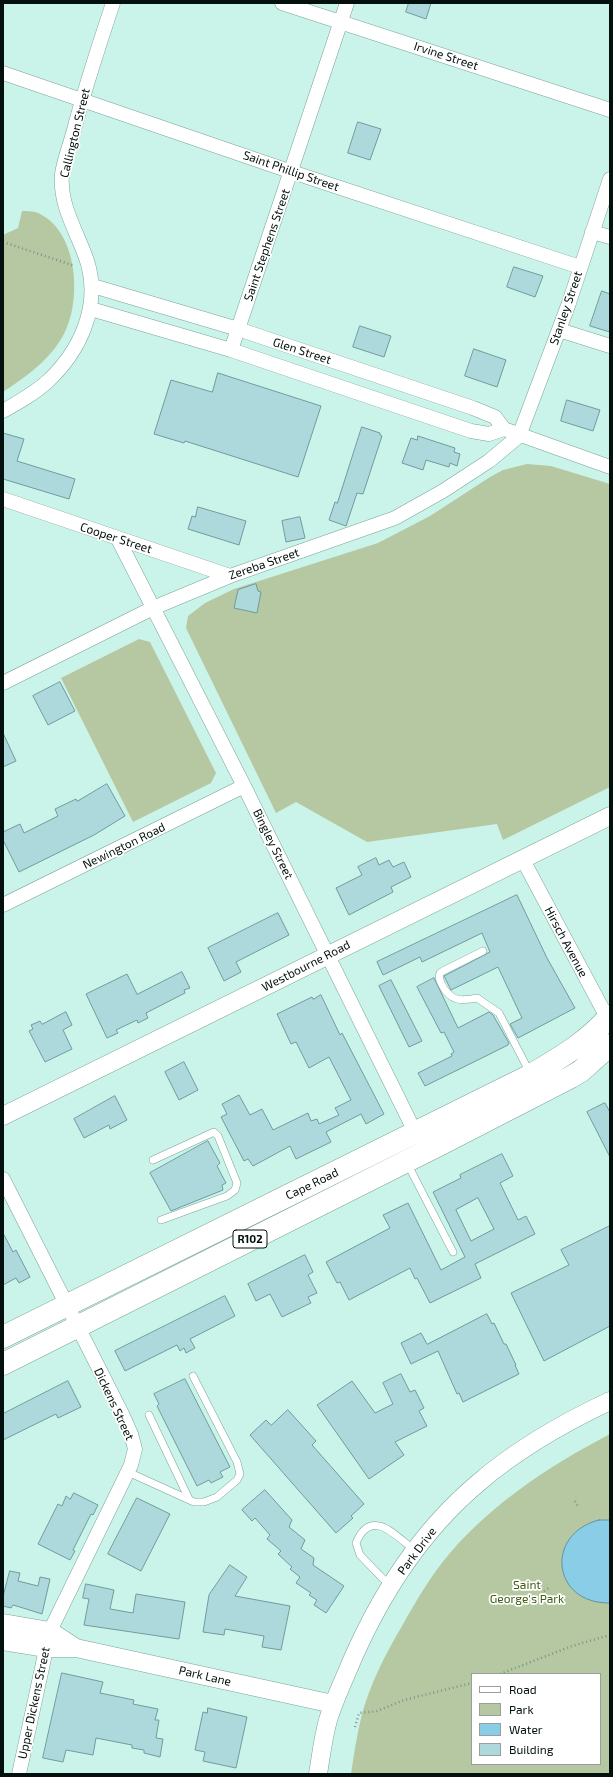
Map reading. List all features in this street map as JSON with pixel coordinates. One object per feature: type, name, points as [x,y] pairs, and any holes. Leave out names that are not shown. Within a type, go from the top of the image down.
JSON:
[{"type":"main road","name":"Cape Road","points":[[3,1364],[415,1148],[531,1075],[571,1052],[609,1020]]},
{"type":"main road","name":"Cape Road","points":[[3,1337],[67,1306],[571,1076],[581,1071],[610,1045]]},
{"type":"street","name":"Callington Street","points":[[93,286],[88,263],[65,206],[62,190],[62,173],[82,100],[113,3]]},
{"type":"street","name":"Irvine Street","points":[[282,3],[610,110]]},
{"type":"street","name":"Saint Stephens Street","points":[[231,350],[292,172],[347,3]]},
{"type":"street","name":"Saint Phillip Street","points":[[3,72],[292,172],[580,267]]},
{"type":"street","name":"Stanley Street","points":[[519,436],[559,330],[610,180]]},
{"type":"street","points":[[592,232],[610,237]]},
{"type":"street","name":"Glen Street","points":[[93,286],[238,329],[485,412],[495,417],[504,430],[610,467]]},
{"type":"street","points":[[3,411],[32,393],[48,380],[65,361],[77,344],[90,308],[93,286]]},
{"type":"street","name":"Glen Street","points":[[90,308],[231,350],[471,431],[489,434],[504,430]]},
{"type":"street","points":[[559,330],[610,346]]},
{"type":"street","name":"Zereba Street","points":[[3,683],[153,608],[230,576],[395,518],[443,492],[472,473],[519,436]]},
{"type":"street","name":"Cooper Street","points":[[3,499],[118,539],[202,565],[230,576]]},
{"type":"street","name":"Bingley Street","points":[[118,539],[328,955],[415,1148]]},
{"type":"street","name":"Newington Road","points":[[3,906],[244,786]]},
{"type":"street","name":"Westbourne Road","points":[[3,1116],[610,816]]},
{"type":"street","name":"Hirsch Avenue","points":[[523,860],[609,1020]]},
{"type":"street","name":"Dickens Street","points":[[3,1179],[131,1434],[135,1449],[128,1472],[48,1640]]},
{"type":"street","name":"Park Drive","points":[[318,1774],[328,1721],[333,1704],[356,1649],[390,1586],[415,1551],[457,1503],[497,1468],[546,1435],[610,1401]]},
{"type":"street","name":"Park Lane","points":[[3,1623],[48,1640],[76,1648],[333,1704]]},
{"type":"street","name":"Park Lane","points":[[3,1641],[48,1640]]},
{"type":"street","name":"Upper Dickens Street","points":[[19,1774],[48,1640]]},
{"type":"lane","points":[[483,951],[440,973],[440,980],[446,992],[454,999],[459,1001],[477,998],[496,1010],[531,1075]]},
{"type":"lane","points":[[153,1160],[214,1132],[218,1136],[237,1183],[235,1190],[227,1196],[161,1220]]},
{"type":"lane","points":[[415,1148],[453,1252]]},
{"type":"lane","points":[[128,1472],[189,1499],[204,1502],[217,1497],[237,1480],[240,1474],[237,1462],[193,1376]]},
{"type":"lane","points":[[149,1415],[189,1499]]},
{"type":"lane","points":[[390,1586],[360,1555],[356,1543],[360,1533],[366,1527],[376,1525],[388,1530],[415,1551]]},
{"type":"path","points":[[3,242],[75,266],[88,263]]},
{"type":"path","points":[[575,1502],[578,1507]]},
{"type":"path","points":[[544,1591],[549,1588]]},
{"type":"path","points":[[503,1673],[572,1646],[610,1635]]},
{"type":"path","points":[[355,1727],[359,1713],[377,1711],[404,1700],[471,1683]]},
{"type":"green space","points":[[22,211],[40,214],[53,223],[62,236],[69,251],[73,268],[73,304],[70,320],[64,334],[52,352],[37,367],[3,392],[3,235],[18,228]]},
{"type":"green space","points":[[527,464],[551,466],[610,484],[610,787],[503,840],[497,824],[367,842],[296,802],[276,813],[186,628],[188,616],[205,603],[234,589],[378,543],[430,516],[503,470]]},
{"type":"green space","points":[[139,639],[150,642],[216,773],[211,783],[133,822],[61,678]]},
{"type":"green space","name":"Saint George's Park","points":[[610,1434],[610,1774],[351,1774],[362,1714],[374,1680],[396,1636],[436,1570],[450,1553],[485,1517],[524,1486],[566,1458]]},
{"type":"water","points":[[599,1520],[610,1520],[610,1603],[591,1600],[576,1592],[567,1581],[562,1567],[563,1553],[569,1539],[581,1528]]},
{"type":"building","points":[[409,3],[431,3],[426,19],[406,12]]},
{"type":"building","points":[[358,122],[381,129],[370,160],[348,153]]},
{"type":"building","points":[[514,267],[543,276],[535,297],[507,287]]},
{"type":"building","points":[[602,291],[610,294],[610,332],[590,326]]},
{"type":"building","points":[[360,326],[391,336],[384,357],[353,347]]},
{"type":"building","points":[[474,349],[506,360],[497,387],[465,376]]},
{"type":"building","points":[[218,373],[321,406],[298,477],[185,441],[184,443],[154,434],[171,380],[212,392]]},
{"type":"building","points":[[567,400],[600,410],[593,431],[561,421]]},
{"type":"building","points":[[362,427],[380,433],[382,436],[363,494],[357,493],[346,526],[329,520],[335,502],[337,503]]},
{"type":"building","points":[[3,433],[24,439],[17,461],[75,479],[69,499],[3,479]]},
{"type":"building","points":[[418,436],[455,448],[454,452],[460,454],[457,466],[450,463],[449,467],[426,460],[423,470],[402,463],[411,438],[417,440]]},
{"type":"building","points":[[198,507],[246,521],[239,545],[188,529],[192,516],[195,517]]},
{"type":"building","points":[[300,517],[305,538],[286,542],[282,521]]},
{"type":"building","points":[[256,584],[258,591],[261,592],[257,613],[234,608],[238,590]]},
{"type":"building","points":[[60,682],[75,711],[48,725],[33,696]]},
{"type":"building","points":[[3,733],[16,761],[3,767]]},
{"type":"building","points":[[107,784],[125,816],[94,835],[19,872],[3,840],[3,832],[20,824],[24,833],[58,816],[55,809],[76,799],[77,801]]},
{"type":"building","points":[[376,858],[379,865],[389,860],[393,867],[404,862],[411,877],[391,887],[393,892],[349,915],[336,888],[362,875],[358,867]]},
{"type":"building","points":[[517,895],[547,958],[575,1008],[518,1038],[510,1024],[522,1018],[498,967],[451,990],[444,976],[490,952],[482,933],[422,962],[420,957],[383,975],[377,962]]},
{"type":"building","points":[[278,913],[289,935],[236,962],[241,972],[224,981],[208,948]]},
{"type":"building","points":[[182,972],[190,988],[184,990],[185,993],[146,1013],[148,1018],[138,1023],[137,1020],[116,1030],[118,1033],[107,1038],[86,994],[127,974],[137,994]]},
{"type":"building","points":[[434,978],[458,1028],[489,1012],[493,1015],[509,1043],[508,1045],[425,1086],[418,1073],[452,1056],[451,1054],[454,1052],[444,1032],[441,1033],[417,987]]},
{"type":"building","points":[[391,980],[422,1041],[409,1047],[379,986]]},
{"type":"building","points":[[321,995],[340,1035],[342,1033],[384,1114],[366,1124],[361,1114],[326,1132],[331,1142],[296,1159],[290,1146],[253,1166],[248,1159],[244,1161],[221,1117],[227,1114],[222,1104],[239,1095],[250,1115],[262,1109],[273,1130],[308,1113],[311,1121],[317,1119],[319,1124],[339,1115],[335,1108],[351,1100],[329,1057],[309,1068],[296,1042],[291,1044],[277,1014],[312,997],[313,999]]},
{"type":"building","points":[[66,1012],[72,1025],[63,1030],[72,1049],[45,1062],[29,1031],[33,1029],[31,1025],[40,1021],[42,1024]]},
{"type":"building","points":[[184,1062],[198,1090],[179,1100],[165,1072]]},
{"type":"building","points":[[115,1096],[127,1120],[110,1129],[109,1125],[84,1138],[74,1119]]},
{"type":"building","points":[[605,1103],[610,1112],[610,1157],[587,1112]]},
{"type":"building","points":[[208,1141],[220,1163],[217,1166],[226,1183],[222,1185],[223,1190],[171,1211],[150,1173]]},
{"type":"building","points":[[502,1154],[513,1176],[500,1183],[518,1220],[526,1216],[535,1234],[475,1264],[481,1278],[430,1303],[410,1268],[349,1300],[340,1282],[337,1283],[326,1262],[390,1228],[383,1215],[408,1203],[441,1270],[465,1257],[433,1192],[461,1178],[460,1175]],"holes":[[[478,1198],[494,1229],[471,1241],[456,1210]]]},
{"type":"building","points":[[610,1226],[610,1326],[544,1361],[511,1293],[569,1265],[561,1250]]},
{"type":"building","points":[[3,1233],[13,1252],[16,1250],[30,1277],[19,1283],[16,1278],[3,1285]]},
{"type":"building","points":[[305,1255],[313,1272],[308,1275],[317,1293],[308,1297],[311,1303],[282,1317],[270,1294],[256,1301],[248,1284]]},
{"type":"building","points":[[225,1296],[235,1316],[190,1339],[195,1348],[186,1353],[184,1348],[180,1351],[177,1345],[125,1371],[115,1351]]},
{"type":"building","points":[[487,1314],[492,1324],[494,1323],[504,1344],[506,1344],[519,1374],[463,1402],[459,1393],[457,1394],[438,1351],[411,1364],[401,1343],[421,1333],[427,1344]]},
{"type":"building","points":[[401,1374],[410,1392],[415,1390],[424,1408],[419,1411],[427,1426],[395,1442],[404,1455],[369,1479],[317,1405],[352,1381],[375,1413],[393,1404],[383,1383]]},
{"type":"building","points":[[185,1379],[230,1467],[220,1472],[223,1477],[211,1483],[209,1480],[197,1486],[157,1406],[159,1404],[154,1394]]},
{"type":"building","points":[[68,1381],[81,1407],[58,1418],[56,1414],[3,1440],[3,1414]]},
{"type":"building","points":[[288,1410],[316,1441],[312,1445],[364,1504],[351,1516],[353,1518],[336,1533],[250,1435],[266,1420],[271,1425]]},
{"type":"building","points":[[265,1490],[292,1520],[289,1527],[305,1540],[301,1549],[314,1558],[313,1565],[344,1586],[326,1613],[314,1605],[317,1600],[309,1595],[311,1593],[296,1583],[300,1577],[290,1569],[292,1567],[278,1554],[281,1551],[267,1539],[270,1535],[255,1518],[252,1521],[242,1510]]},
{"type":"building","points":[[74,1493],[98,1505],[93,1515],[91,1514],[73,1550],[75,1551],[70,1560],[38,1544],[58,1504],[62,1506],[66,1496],[70,1499]]},
{"type":"building","points":[[137,1498],[170,1514],[141,1571],[108,1554]]},
{"type":"building","points":[[230,1565],[247,1577],[235,1596],[290,1606],[281,1650],[262,1647],[264,1636],[225,1629],[224,1635],[203,1632],[209,1595]]},
{"type":"building","points":[[10,1571],[20,1573],[18,1581],[38,1586],[40,1577],[50,1579],[42,1614],[13,1605],[11,1608],[3,1606],[3,1597]]},
{"type":"building","points":[[86,1584],[114,1590],[110,1609],[133,1613],[136,1594],[185,1602],[179,1639],[84,1625],[89,1599],[83,1598]]},
{"type":"building","points":[[62,1673],[103,1682],[100,1693],[134,1700],[133,1704],[158,1709],[155,1720],[159,1720],[156,1738],[163,1739],[160,1757],[144,1753],[144,1750],[132,1748],[132,1745],[96,1738],[93,1755],[66,1750],[63,1762],[43,1758]]},
{"type":"building","points":[[208,1708],[247,1717],[236,1768],[203,1761],[205,1752],[195,1750],[203,1712],[207,1713]]}]
